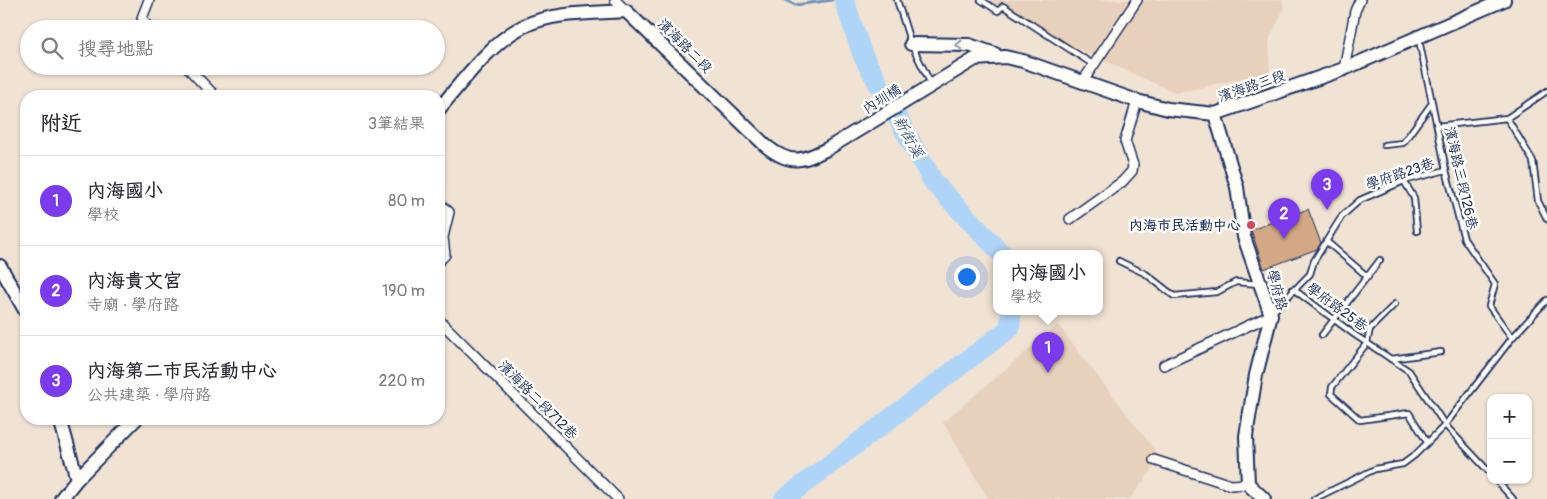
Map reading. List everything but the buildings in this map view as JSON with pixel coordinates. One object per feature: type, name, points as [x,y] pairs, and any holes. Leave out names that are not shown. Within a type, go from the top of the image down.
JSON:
[{"type":"street","points":[[143,20],[142,18],[150,3],[149,0]]},
{"type":"street","points":[[615,0],[626,11]]},
{"type":"street","points":[[1083,81],[1137,0]]},
{"type":"street","points":[[1344,69],[1354,11],[1360,0]]},
{"type":"street","name":"濱海路三段","points":[[926,88],[975,59],[1005,57],[1083,81],[1137,101],[1168,109],[1215,114],[1344,69],[1504,0]]},
{"type":"street","points":[[445,102],[498,45],[511,33],[526,25],[546,19],[626,11]]},
{"type":"street","name":"濱海路二段","points":[[626,11],[777,155],[796,161],[810,158],[858,131]]},
{"type":"street","points":[[911,44],[969,45],[1005,57]]},
{"type":"street","points":[[195,75],[209,90]]},
{"type":"street","name":"內圳橋","points":[[858,131],[926,88]]},
{"type":"street","points":[[1070,219],[1122,182],[1132,171],[1133,165],[1125,141],[1137,101]]},
{"type":"street","name":"學府路","points":[[1215,114],[1237,187],[1244,237],[1271,315],[1256,375],[1246,436],[1248,484]]},
{"type":"street","points":[[445,208],[449,212],[445,227]]},
{"type":"street","points":[[0,266],[20,301]]},
{"type":"street","points":[[1164,365],[1271,315]]},
{"type":"street","name":"濱海路二段712巷","points":[[445,326],[618,499]]},
{"type":"street","points":[[62,425],[77,478]]},
{"type":"street","points":[[61,499],[77,478],[130,425]]},
{"type":"street","points":[[1154,460],[1231,485],[1248,484],[1264,499]]},
{"type":"lane","points":[[897,0],[926,88]]},
{"type":"lane","points":[[980,0],[998,11],[1003,6],[1094,65]]},
{"type":"lane","name":"濱海路三段126巷","points":[[1418,38],[1446,170],[1464,239],[1495,284],[1490,306],[1512,338]]},
{"type":"lane","points":[[1437,126],[1507,118],[1547,91]]},
{"type":"lane","points":[[1384,146],[1403,143],[1432,103]]},
{"type":"lane","points":[[1507,118],[1533,161],[1538,200],[1547,219]]},
{"type":"lane","name":"學府路23巷","points":[[1271,315],[1293,289],[1310,274],[1314,261],[1342,216],[1360,200],[1404,181],[1446,170]]},
{"type":"lane","points":[[1404,181],[1414,198],[1417,231]]},
{"type":"lane","points":[[1327,242],[1368,277]]},
{"type":"lane","points":[[1322,335],[1380,260]]},
{"type":"lane","points":[[1119,262],[1146,274],[1174,296],[1217,292],[1236,282],[1261,284]]},
{"type":"lane","name":"學府路25巷","points":[[1293,289],[1367,343]]},
{"type":"lane","points":[[1314,499],[1374,469],[1403,464],[1445,425],[1512,338],[1547,300]]},
{"type":"lane","points":[[1394,304],[1370,328],[1367,343],[1332,387],[1330,394],[1360,420],[1409,413],[1427,442]]},
{"type":"lane","points":[[1367,343],[1410,371],[1445,425],[1487,470]]},
{"type":"lane","points":[[1391,358],[1441,352]]},
{"type":"lane","points":[[1500,484],[1513,499]]},
{"type":"shaded area","points":[[990,0],[1282,0],[1284,9],[1269,40],[1270,72],[1176,93],[1054,38]]},
{"type":"shaded area","points":[[1058,325],[1161,458],[1130,499],[988,499],[943,422]]},
{"type":"waterway","points":[[785,0],[795,5],[832,0]]},
{"type":"waterway","name":"新街溪","points":[[844,0],[863,56],[934,183],[998,250]]},
{"type":"waterway","name":"新街溪","points":[[784,499],[1010,328],[1011,315]]},
{"type":"place","name":"內海第二市民活動中心","points":[[1327,210]]},
{"type":"place","name":"內海市民活動中心","points":[[1251,225]]},
{"type":"place","name":"內海貴文宮","points":[[1284,239]]},
{"type":"place","name":"内海國小","points":[[1048,373]]}]
